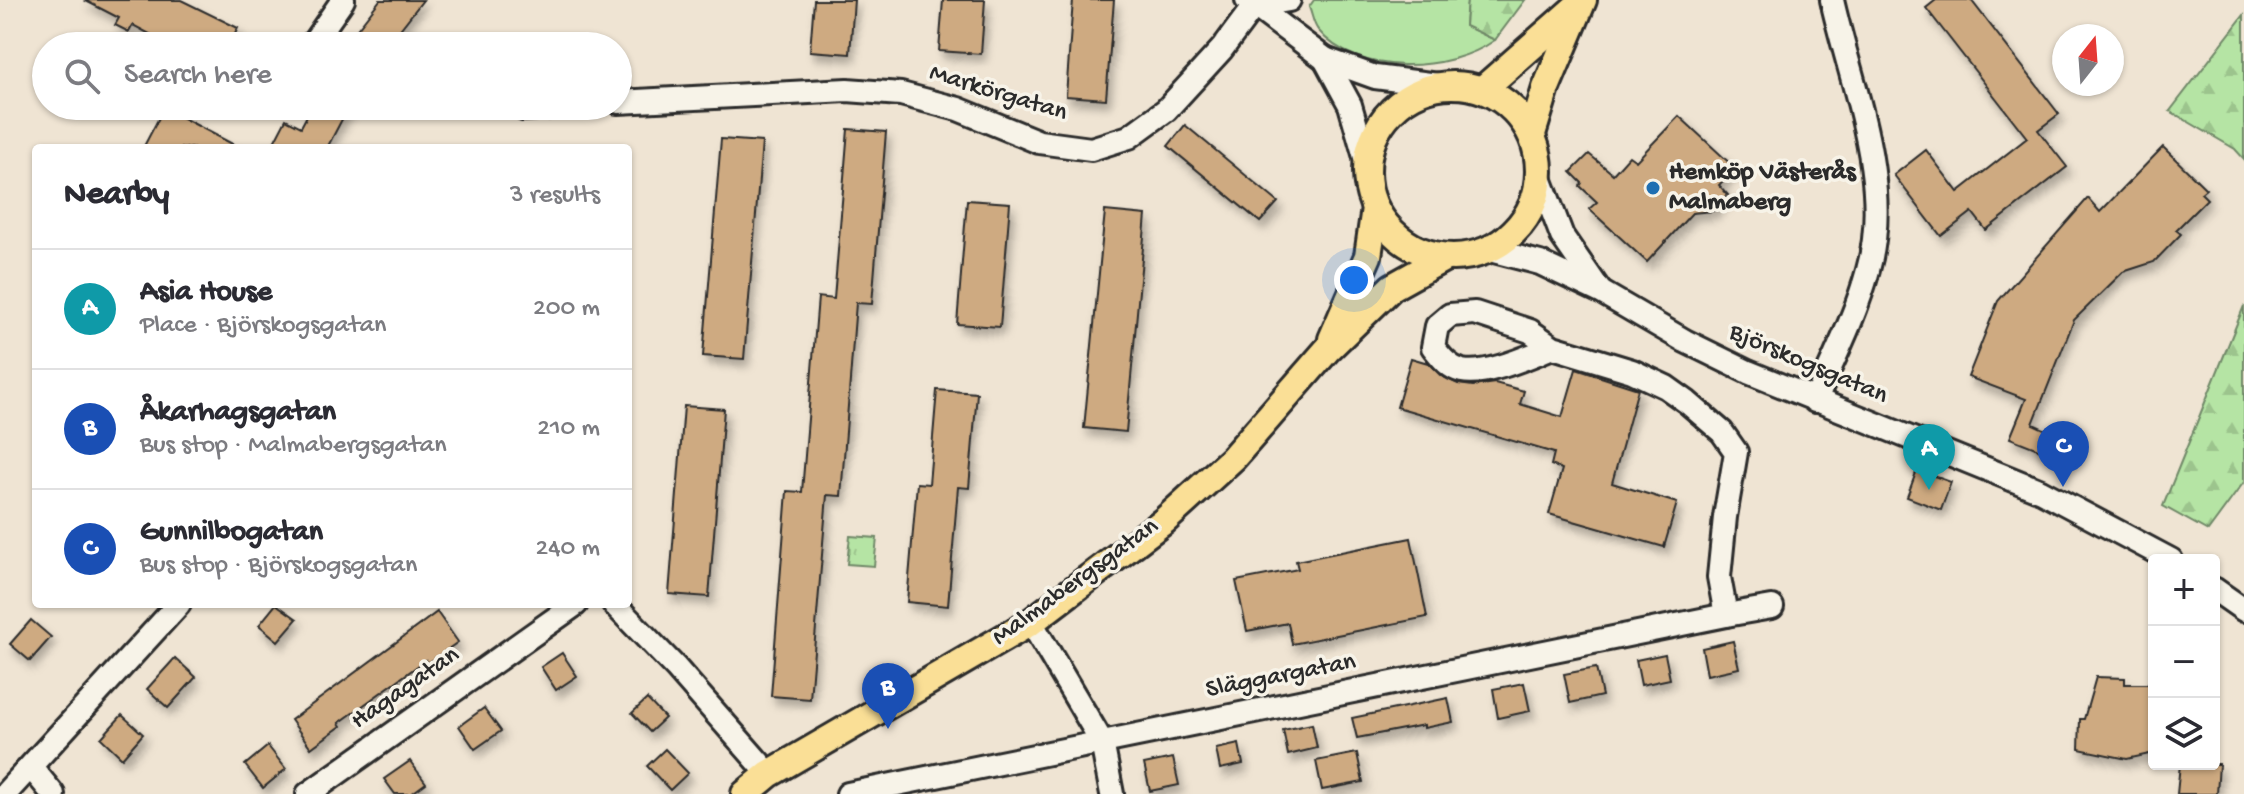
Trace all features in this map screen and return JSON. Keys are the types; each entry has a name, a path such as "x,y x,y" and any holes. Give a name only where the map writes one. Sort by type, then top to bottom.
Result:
{"main road":[{"path":"1483,89 1582,2"},
{"path":"1532,134 1546,88 1582,2"},
{"path":"1461,84 1483,89 1503,99 1532,134 1539,155 1540,178 1535,200 1525,220 1509,237 1490,250 1469,256 1446,257 1424,253 1404,242 1387,227 1375,208 1368,186 1367,164 1371,141 1382,121 1407,98 1438,85 1461,84"},
{"name":"Malmabergsgatan","path":"1327,350 1368,256 1375,208"},
{"name":"Malmabergsgatan","path":"745,794 769,774 1031,622 1164,521 1233,458 1327,350 1392,287 1446,257"}],"street":[{"path":"321,32 343,0"},
{"path":"1251,2 1289,0"},
{"path":"1815,401 1869,268 1874,229 1875,188 1866,138 1832,0"},
{"path":"1251,2 1325,59 1375,77 1438,85"},
{"name":"Markörgatan","path":"632,101 847,90 901,94 958,109 1039,142 1091,149 1129,137 1166,110 1222,49 1251,2"},
{"path":"1325,59 1350,105 1367,164"},
{"name":"Björskogsgatan","path":"1540,178 1562,236 1601,292"},
{"name":"Björskogsgatan","path":"1490,250 1540,263 1601,292 1698,347 1815,401 2041,491 2160,554"},
{"path":"1553,347 1479,371 1461,371 1444,361 1433,347 1437,326 1450,315 1475,313 1530,331 1553,347 1632,371 1666,387 1722,432 1736,452 1719,577 1726,615"},
{"path":"2220,593 2244,610"},
{"name":"Släggargatan","path":"848,794 1772,607"},
{"path":"5,794 175,608"},
{"name":"Hagagatan","path":"308,794 570,608"},
{"path":"618,608 676,668 769,774"},
{"path":"1031,622 1102,742 1112,794"},
{"path":"31,767 53,794"}],"green space":[{"path":"1314,0 1467,0 1465,26 1495,40 1476,51 1429,64 1379,63 1355,56 1335,45 1318,30 1309,7"},
{"path":"1467,0 1525,0 1495,40 1465,26"},
{"path":"2244,15 2244,159 2235,149 2170,111"},
{"path":"2244,306 2244,482 2208,531 2163,506"},
{"path":"850,536 877,538 874,566 847,564"}],"building":[{"path":"84,0 181,0 238,28 236,32 146,32 133,25 129,32 115,25 119,18"},
{"path":"380,0 423,0 398,32 355,32"},
{"path":"814,0 854,0 850,54 810,51"},
{"path":"943,0 985,0 981,54 939,51"},
{"path":"1073,0 1114,0 1106,99 1066,96"},
{"path":"1936,0 1971,0 2059,114 2038,130 2067,167 1986,230 1972,212 1941,236 1894,175 1926,150 1958,192 2027,138 1926,8"},
{"name":"Hemköp Västerås Malmaberg","path":"1679,116 1735,168 1719,185 1728,195 1713,211 1692,213 1647,262 1589,209 1597,202 1571,172 1589,154 1613,174 1629,156 1636,161"},
{"path":"158,120 187,120 232,144 145,144"},
{"path":"285,120 301,127 305,120 342,120 329,144 273,144"},
{"path":"1185,125 1278,202 1260,222 1168,146"},
{"path":"848,129 886,132 872,304 856,303 841,496 827,495 810,699 771,696 787,491 802,492 818,297 834,299"},
{"path":"721,139 762,142 744,359 703,356"},
{"path":"2163,147 2206,189 2201,193 2207,199 2176,230 2181,234 2154,262 2123,272 2074,320 2033,424 2051,432 2043,451 2010,438 2026,399 1968,377 1998,301 2088,198 2100,212"},
{"path":"967,200 1010,203 1000,327 957,324"},
{"path":"1105,211 1146,215 1126,432 1084,428"},
{"path":"1411,358 1428,363 1441,376 1458,384 1473,386 1495,383 1524,391 1520,404 1562,417 1576,369 1638,389 1612,483 1677,503 1664,547 1549,514 1562,469 1551,465 1554,453 1397,407"},
{"path":"937,390 977,393 969,488 958,487 948,606 907,602 917,483 929,484"},
{"path":"684,406 724,409 709,597 669,594"},
{"path":"1917,470 1951,482 1941,510 1907,497"},
{"path":"1411,538 1427,617 1292,644 1288,623 1247,631 1236,581 1298,569 1296,561"},
{"path":"273,608 282,608 297,619 278,641 259,625"},
{"path":"437,612 458,642 428,663 426,660 339,723 341,726 311,748 291,720"},
{"path":"31,620 51,637 30,661 10,644"},
{"path":"1733,641 1739,668 1707,675 1702,648"},
{"path":"562,653 577,676 556,690 541,667"},
{"path":"1665,654 1670,679 1641,685 1636,660"},
{"path":"175,658 196,677 168,708 147,689"},
{"path":"1596,668 1602,696 1570,703 1564,674"},
{"path":"2096,677 2125,678 2125,684 2148,684 2148,754 2127,759 2079,749 2080,719 2084,719"},
{"path":"1524,683 1530,711 1498,718 1493,689"},
{"path":"1448,698 1453,722 1357,738 1352,718"},
{"path":"647,699 665,718 650,732 632,713"},
{"path":"484,708 501,731 475,749 459,726"},
{"path":"122,715 143,734 122,758 101,738"},
{"path":"1312,724 1317,748 1288,755 1283,730"},
{"path":"1239,744 1243,764 1220,769 1216,749"},
{"path":"268,746 286,769 263,788 245,765"},
{"path":"665,749 688,773 670,790 647,766"},
{"path":"1357,753 1363,782 1322,790 1316,761"},
{"path":"1173,758 1179,785 1150,791 1144,764"},
{"path":"410,761 426,783 411,794 395,794 384,779"},
{"path":"2179,770 2219,770 2217,794 2177,794"}],"place":[{"name":"Hemköp Västerås Malmaberg","path":"1653,188"},
{"name":"Gunnilbogatan","path":"2063,487"},
{"name":"Asia House","path":"1929,490"},
{"name":"Åkarhagsgatan","path":"888,729"}]}
